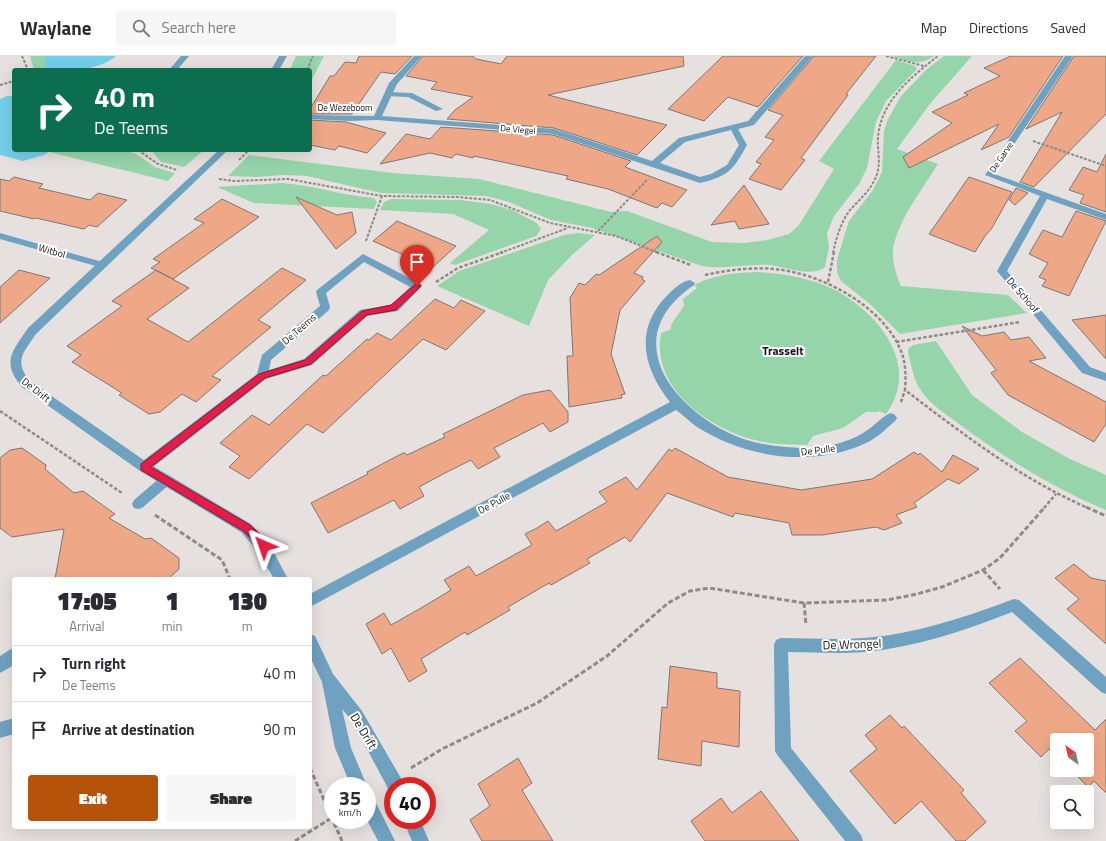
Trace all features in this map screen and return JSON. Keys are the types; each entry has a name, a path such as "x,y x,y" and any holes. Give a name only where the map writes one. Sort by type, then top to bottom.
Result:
{"street":[{"path":"173,68 185,56"},
{"path":"276,68 283,56"},
{"name":"De Wezeboom","path":"312,117 349,119 377,118 393,83 418,56"},
{"path":"657,165 682,140 751,123 810,56"},
{"name":"De Garve","path":"1069,56 989,175 1106,217"},
{"path":"388,94 409,95 439,109"},
{"name":"De Vlegel","path":"377,118 554,132 700,180 714,176 730,167 743,145 733,127"},
{"name":"De Drift","path":"222,152 32,331 14,359 16,373 26,384 144,467 246,528 258,539 268,553 280,577"},
{"name":"De Schoof","path":"1045,196 1002,271 1086,370 1106,377"},
{"name":"Witbol","path":"0,236 103,265"},
{"path":"144,467 262,376 308,362 364,313 394,308 417,286 402,276 364,258"},
{"name":"De Teems","path":"262,376 266,358 325,307 321,292 364,258"},
{"name":"De Pulle","path":"690,283 672,297 661,310 654,324 651,343 652,357 659,378 677,404 699,422 735,440 755,447 786,452 806,453 844,446 871,434 891,418"},
{"name":"De Pulle","path":"312,601 677,404"},
{"path":"138,504 166,480"},
{"name":"De Wrongel","path":"855,841 783,751 781,645 863,645 893,642 968,623 1014,605 1106,687"},
{"name":"De Drift","path":"312,645 328,679 356,716 391,777"},
{"path":"0,666 12,657"},
{"name":"De Drift","path":"328,679 343,748 355,777"},
{"path":"0,730 12,727"},
{"path":"376,820 387,841"},
{"path":"415,829 421,841"}],"path":[{"path":"22,56 27,68"},
{"path":"308,68 313,56"},
{"path":"886,56 924,66"},
{"path":"828,282 836,240 844,220 874,182 878,160 878,136 886,112 899,91 924,66 938,56"},
{"path":"0,85 12,82"},
{"path":"1016,135 1106,166"},
{"path":"141,152 158,164 198,175"},
{"path":"598,232 657,165"},
{"path":"364,258 366,242 382,196"},
{"path":"417,286 427,288 458,268 568,228"},
{"path":"896,342 1042,318"},
{"path":"0,411 222,560 229,577"},
{"path":"402,777 442,749 543,699 607,656 668,603 690,591 708,588 804,603 886,600 917,594 942,587 983,570 1000,558 1056,494"},
{"path":"312,773 324,800"},
{"path":"295,841 324,823"},
{"path":"337,829 342,841"}],"green space":[{"path":"30,56 45,56 45,67 46,68 33,68"},
{"path":"296,56 324,56 312,79 312,68 291,68"},
{"path":"892,56 934,56 923,61 913,62"},
{"path":"944,56 972,56 929,105 897,149 938,164 914,201 895,240 893,258 897,275 901,286 1008,295 1027,313 900,334 871,305 841,281 837,272 837,260 849,221 873,190 882,172 884,131 888,119 901,96 926,70"},
{"path":"896,60 915,66 917,69 886,101 876,122 867,168 859,184 834,216 827,233 829,247 825,267 813,272 799,271 770,265 719,267 702,266 592,228 551,220 509,202 486,196 381,193 307,176 228,176 249,155 393,173 479,179 611,212 627,211 712,242 744,243 767,240 789,234 799,225 834,169 819,161"},
{"path":"49,152 130,152 136,154 155,167 175,173 168,181"},
{"path":"153,152 202,152 184,167 161,162"},
{"path":"282,183 374,198 377,202 374,209 254,203 217,187"},
{"path":"391,199 460,200 491,204 512,210 537,223 541,229 536,236 455,265 450,263 489,230 453,214 380,210 384,202"},
{"path":"578,233 595,235 572,255 548,280 529,326 437,286 459,271 564,235"},
{"path":"758,272 798,277 817,282 835,290 852,300 880,327 890,343 897,360 899,378 896,396 886,414 879,411 866,412 843,428 813,436 807,445 781,444 762,442 737,434 702,416 687,403 674,388 665,372 660,353 661,333 670,330 672,323 684,306 683,299 697,288 694,285 725,275"},
{"path":"936,341 972,395 1022,432 1070,459 1106,475 1106,510 1067,492 1030,472 976,437 930,401 922,392 917,383 908,349 913,345"}],"water":[{"path":"45,56 116,56 102,64 88,68 45,67"},
{"path":"7,96 12,96 12,152 49,152 44,155 23,161 0,155 0,99"}],"building":[{"path":"359,56 412,56 395,74 381,72 352,114 312,114 312,106 330,76 334,76 345,62 356,63"},
{"path":"423,56 473,56 476,59 501,64 507,56 683,56 684,66 548,95 667,125 637,155 554,128 447,119 455,110 473,97 431,89 437,82 406,76"},
{"path":"723,56 803,56 758,107 728,97 704,121 668,109"},
{"path":"814,56 876,56 846,94 848,95 801,158 805,160 781,190 749,179 761,164 756,162 774,140 765,137 783,115 768,110"},
{"path":"1011,56 1063,56 1009,137 981,150 999,124 909,168 903,157 952,123 932,112 968,95 964,93 1000,76 984,68"},
{"path":"1074,56 1106,56 1106,114 1034,187 1020,182 1062,112 1026,129"},
{"path":"312,120 346,122 386,133 367,153 339,146 335,150 312,145"},
{"path":"441,127 553,135 631,161 625,167 687,190 672,207 662,203 657,208 608,189 566,179 568,176 474,156 473,158 456,154 452,158 430,153 380,164 406,134 430,139"},
{"path":"1106,154 1106,212 1080,203 1084,195 1069,190 1083,167 1097,172"},
{"path":"14,177 43,184 39,188 90,200 98,193 127,200 97,227 89,225 84,229 36,218 34,219 0,211 0,179 9,181"},
{"path":"969,177 1012,192 992,228 975,252 929,234"},
{"path":"744,185 769,224 739,229 735,221 711,225"},
{"path":"1016,188 1028,193 1015,205 1009,200"},
{"path":"296,197 337,215 352,212 356,233 336,249"},
{"path":"222,199 259,217 173,279 151,268 160,262 153,259 204,223 194,219"},
{"path":"1076,211 1106,221 1069,296 1042,286 1046,280 1039,277 1048,263 1029,254 1043,230 1062,237"},
{"path":"397,221 456,246 432,268 373,241"},
{"path":"657,236 662,242 634,273 643,277 642,279 645,281 620,310 611,354 625,394 621,395 622,398 569,407 567,356 573,356 570,298 579,283 585,285 596,274 599,275"},
{"path":"282,268 306,280 258,320 271,327 212,376 221,380 196,402 182,394 160,412 149,414 119,395 122,393 72,362 81,355 67,346 122,306 112,301 156,270 189,288 147,319 188,342"},
{"path":"19,270 50,278 0,323 0,287"},
{"path":"435,299 454,308 461,300 485,311 446,350 423,339 323,433 307,424 249,479 229,467 240,456 220,443 252,415 269,425 323,375 326,376 367,339 369,340 377,333 391,340"},
{"path":"1106,315 1106,359 1072,320"},
{"path":"962,326 982,336 1004,332 1011,340 1029,337 1046,358 1029,361 1106,402 1106,424 1094,442 1008,395 991,373 996,370"},
{"path":"550,390 568,412 568,422 550,432 543,423 494,448 500,457 478,469 471,460 445,473 419,487 424,496 400,509 394,500 328,533 311,503 368,474 367,472 403,453 407,455 445,437 443,434 523,395"},
{"path":"22,448 46,465 45,469 74,493 83,491 115,514 109,518 145,539 151,538 179,558 179,569 170,577 55,577 64,529 12,537 0,528 0,458 10,450"},
{"path":"675,448 728,477 801,490 872,479 914,452 918,455 920,453 942,472 953,455 979,469 959,484 948,479 914,503 917,507 896,515 902,523 884,530 876,527 822,535 792,535 789,523 735,513 733,517 667,493 630,542 625,537 587,559 590,563 551,585 549,583 508,607 510,610 467,635 465,632 421,659 427,671 409,682 391,648 382,654 366,624 384,613 391,625 451,590 444,580 469,566 476,576 532,545 525,534 548,521 556,531 607,502 599,492 626,477 637,490 669,449 672,451"},
{"path":"1074,564 1091,578 1106,581 1106,644 1067,609 1079,599 1055,578"},
{"path":"1020,658 1095,730 1106,719 1106,793 1094,781 1090,785 1086,785 1078,777 1094,777 1094,733 1050,733 1050,750 1049,749 1041,757 1015,731 1027,721 989,683"},
{"path":"670,666 717,673 717,688 740,691 739,747 702,741 701,766 658,759 662,707 667,708"},
{"path":"890,715 902,728 904,726 964,790 961,793 986,822 965,841 956,841 921,801 895,824 850,771 877,749 865,735"},
{"path":"518,758 532,783 522,790 553,841 482,841 470,820 490,806 478,784"},
{"path":"761,791 799,841 705,841 691,821 721,798 732,813"}],"district":[{"name":"Trasselt","path":"783,350"}],"route":[{"path":"264,546 246,528 144,467 262,376 308,362 364,313 394,308 417,286"}]}
